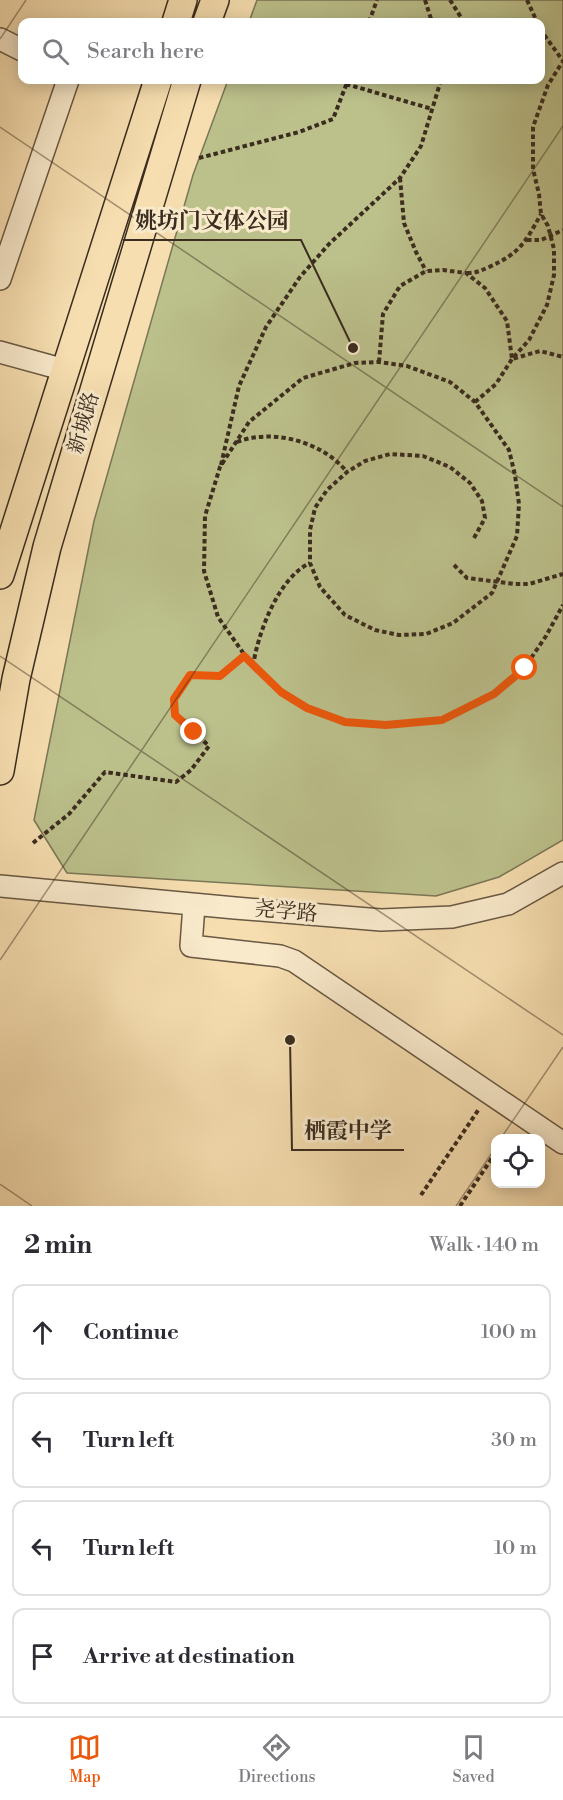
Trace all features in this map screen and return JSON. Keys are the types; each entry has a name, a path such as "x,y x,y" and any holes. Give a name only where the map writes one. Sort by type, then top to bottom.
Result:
{"main road":[{"path":"177,18 183,0"},
{"path":"208,18 215,0"},
{"name":"新城路","path":"0,575 157,84"},
{"name":"新城路","path":"0,771 16,679 47,547 186,84"}],"street":[{"path":"0,39 18,48"},
{"path":"0,279 67,84"},
{"path":"0,352 65,370"},
{"name":"尧学路","path":"0,886 381,920 452,917 508,904 563,873"},
{"path":"195,904 191,946 280,956 294,961 563,1143"}],"path":[{"path":"370,18 376,0"},
{"path":"425,0 431,18"},
{"path":"450,0 461,18"},
{"path":"527,0 535,18"},
{"path":"476,402 496,384 512,359 530,340 547,305 554,275 554,249 541,214 533,169 532,127 548,85 563,61 545,36"},
{"path":"199,158 298,132 333,119 346,84"},
{"path":"353,84 432,109"},
{"path":"440,84 421,146 400,178 329,244 300,277 266,327 239,386 220,467 205,516 204,571 218,617 253,666 289,698 307,708 345,722 386,725 442,720 494,694 525,668 563,605"},
{"path":"400,178 404,223 426,271"},
{"path":"379,362 383,314 400,285 426,271 477,273 502,262 518,250 541,214"},
{"path":"526,240 541,240 563,230"},
{"path":"466,273 485,288 507,321 512,359"},
{"path":"512,359 540,351 563,357"},
{"path":"220,467 249,422 303,378 355,363 379,362 407,366 450,382 476,402 508,450 518,495 517,536 498,582 492,593 453,623 426,634 399,635 375,630 345,615 320,587 310,563 310,530 315,508 327,490 346,472 366,461 390,454 423,456 450,467 470,483 482,501 485,518 474,538"},
{"path":"236,443 252,437 295,441 336,459 346,472"},
{"path":"253,666 255,651 267,615 291,578 301,567 310,563"},
{"path":"454,565 467,578 498,582 529,584 563,574"},
{"path":"33,843 69,814 105,772 176,782 191,770 209,746 175,715 174,699 190,675 220,676 244,656"},
{"path":"421,1195 489,1094"},
{"path":"460,1206 491,1158"}],"green space":[{"path":"257,0 563,0 563,840 499,877 436,896 67,873 34,820 94,521 193,175 227,84 545,84 545,18 250,18"}],"place":[{"name":"姚坊门文体公园","path":"353,348"},
{"name":"栖霞中学","path":"290,1040"}],"route":[{"path":"194,732 175,715 174,699 190,675 220,676 244,656 281,692 307,708 345,722 386,725 442,720 494,694 525,668"}]}
